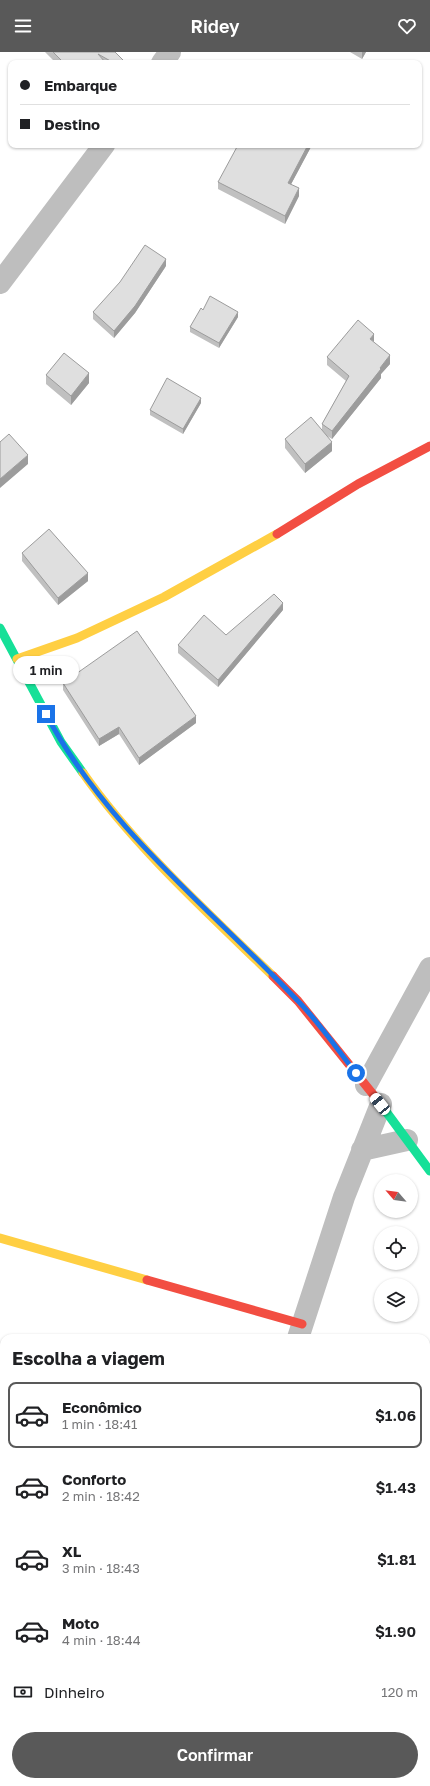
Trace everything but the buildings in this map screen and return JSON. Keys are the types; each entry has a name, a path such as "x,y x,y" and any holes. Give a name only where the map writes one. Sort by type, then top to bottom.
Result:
{"street":[{"path":"0,283 102,148"},
{"path":"17,659 77,638 164,597 274,536 358,484 430,446"},
{"path":"0,628 61,742 104,803 181,886 298,1000 366,1085 430,1171"},
{"path":"366,1085 430,968"},
{"path":"0,1238 300,1331 362,1150 380,1104"},
{"path":"362,1150 407,1140"}],"traffic: fast":[{"path":"0,628 61,742 83,773"},
{"path":"376,1098 430,1171"}],"traffic: slow":[{"path":"17,659 77,638 164,597 277,534"},
{"path":"83,773 125,827 173,879 273,976"},
{"path":"0,1238 147,1280"}],"traffic: jam":[{"path":"277,534 358,484 430,446"},
{"path":"273,976 298,1001 376,1098"},
{"path":"147,1280 302,1324"}],"route":[{"path":"46,714 61,742 104,803 181,886 298,1000 356,1073"}]}
